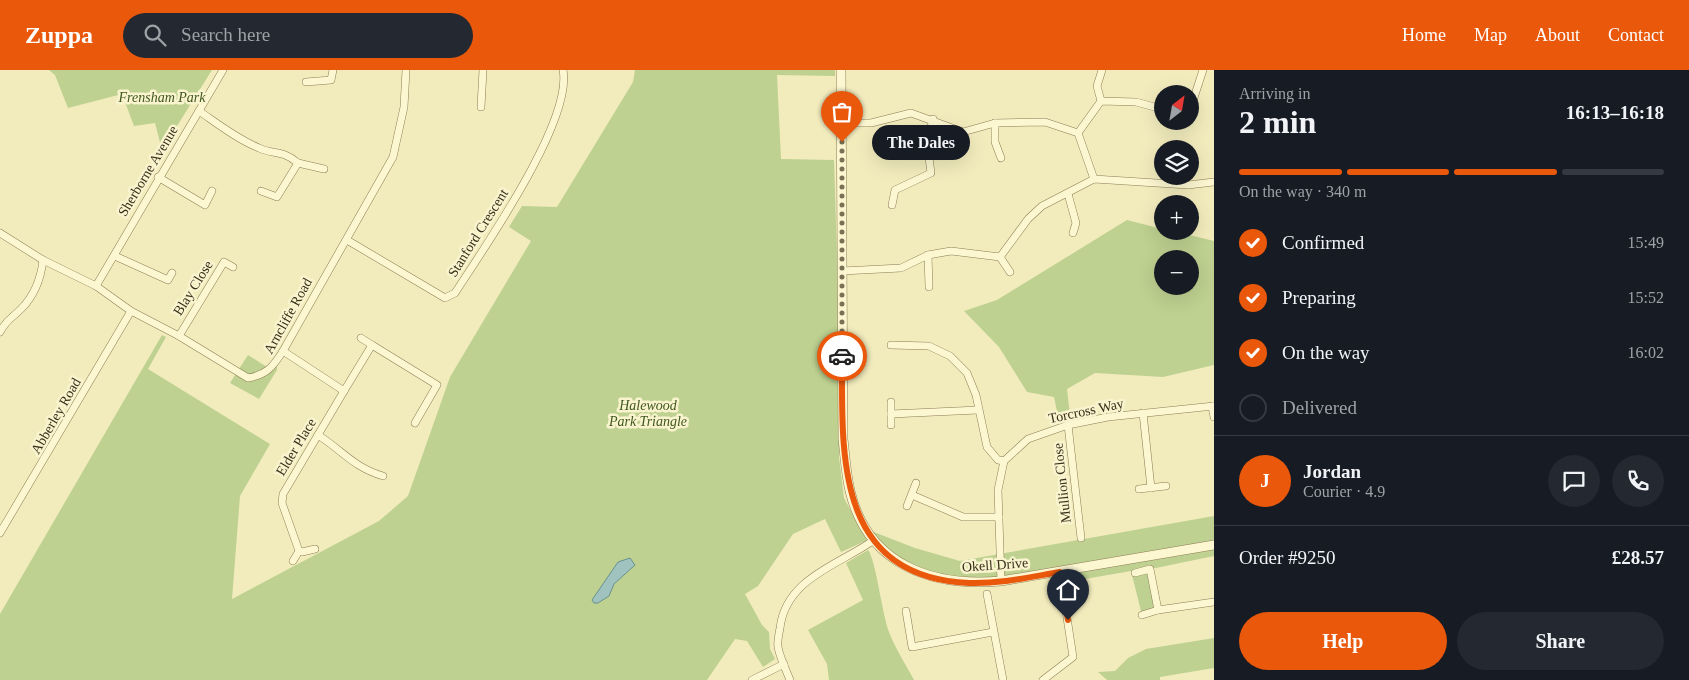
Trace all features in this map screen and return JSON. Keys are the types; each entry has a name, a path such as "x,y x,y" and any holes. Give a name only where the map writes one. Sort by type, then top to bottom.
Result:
{"street":[{"name":"Sherborne Avenue","path":"96,286 115,256 158,177 223,70"},
{"path":"306,82 332,80 333,70"},
{"name":"Arncliffe Road","path":"0,234 43,260 96,286 131,311 179,336 248,378 262,376 274,366 283,351 393,157 404,107 406,70"},
{"path":"481,108 483,70"},
{"name":"Stanford Crescent","path":"347,240 445,298 455,293 510,206 545,143 558,113 563,70"},
{"name":"Okell Drive","path":"841,70 843,438 847,478 859,517 874,540 905,566 935,578 970,583 1001,581 1214,546"},
{"path":"1101,101 1097,86 1102,70"},
{"path":"1198,85 1203,70"},
{"path":"1101,101 1136,102 1154,107"},
{"path":"1078,133 1101,101"},
{"path":"199,111 261,150 279,152 298,163 324,169"},
{"path":"842,123 871,123 911,113 932,119 963,132 995,123 1046,122 1078,133"},
{"path":"892,205 895,190 931,173 927,143 932,119"},
{"path":"995,123 995,142 1001,158"},
{"path":"1078,133 1094,179"},
{"path":"261,191 277,197 298,163"},
{"path":"158,177 205,206 212,191"},
{"path":"1000,258 1028,219 1042,206 1094,179 1188,185 1214,182"},
{"path":"1068,194 1076,223 1073,233"},
{"path":"842,271 901,268 928,255 952,251 1000,258 1010,272"},
{"path":"928,255 929,287"},
{"path":"115,256 168,280 172,273"},
{"path":"0,332 3,318 20,310 29,300 41,277 43,260"},
{"name":"Blay Close","path":"179,336 224,262 233,268"},
{"name":"Abberley Road","path":"1,528 131,311"},
{"path":"360,338 437,385 416,423"},
{"name":"Elder Place","path":"298,548 282,503 283,494 372,345"},
{"path":"891,345 929,346 950,356 967,374 976,395 987,447 998,460 1004,461 998,490 1001,581"},
{"path":"283,351 344,391"},
{"path":"891,402 891,426"},
{"path":"1213,406 1214,417"},
{"name":"Torcross Way","path":"1004,461 1028,439 1068,425 1143,413 1213,406"},
{"path":"891,414 978,410"},
{"path":"1143,413 1151,488"},
{"name":"Mullion Close","path":"1068,425 1081,538"},
{"path":"318,435 338,448 359,468 383,476"},
{"path":"907,506 916,483"},
{"path":"1138,489 1166,486"},
{"path":"912,495 963,517 999,517"},
{"path":"790,680 778,647 781,615 797,590 811,576 861,550 874,540"},
{"path":"293,561 298,548 302,552 315,549"},
{"path":"1135,573 1150,569 1158,610"},
{"path":"1047,679 1073,657 1060,572"},
{"path":"987,594 1003,680"},
{"path":"1142,615 1158,610 1214,602"},
{"path":"906,611 912,647 993,632"},
{"path":"752,680 784,664"}],"green space":[{"name":"Frensham Park","path":"49,70 212,70 162,150 155,123 134,126 122,94 68,108 55,75"},
{"name":"Halewood Park Triangle","path":"635,70 835,70 835,76 777,75 781,159 834,160 840,349 839,457 844,498 863,533 870,539 841,552 825,519 793,534 758,586 745,594 762,625 769,632 770,649 775,659 763,667 747,641 735,639 707,680 0,680 0,614 162,335 166,337 148,369 270,444 240,496 232,599 379,521 408,496 450,377 531,241 509,227 522,206 557,207 633,82"},
{"path":"1127,220 1154,227 1154,240 1199,240 1199,237 1214,241 1214,365 1163,377 1095,373 1067,389 1071,424 1060,426 1054,397 1027,392 999,347 964,311 997,300"},
{"path":"248,355 270,369 277,361 277,370 259,399 230,383"},
{"path":"1214,516 1214,556 1151,569 1158,610 1142,615 1131,571 1062,583 1060,572 951,581 905,566 866,529 915,548 960,561"},
{"path":"868,550 874,564 889,632 914,680 829,680 827,664 808,630 863,600 846,563"},
{"path":"1214,638 1214,668 1160,677 1160,680 1107,680 1098,672 1115,671 1128,658 1146,649"}],"water":[{"path":"630,558 635,565 614,584 609,596 598,603 594,603 592,600 618,562"}],"way so far":[{"path":"842,142 842,356"}],"place":[{"name":"The Dales","path":"842,142"}],"route":[{"path":"842,356 843,438 847,478 859,517 874,540 882,549 905,566 935,578 952,581 982,583 1060,572 1068,620"}]}
